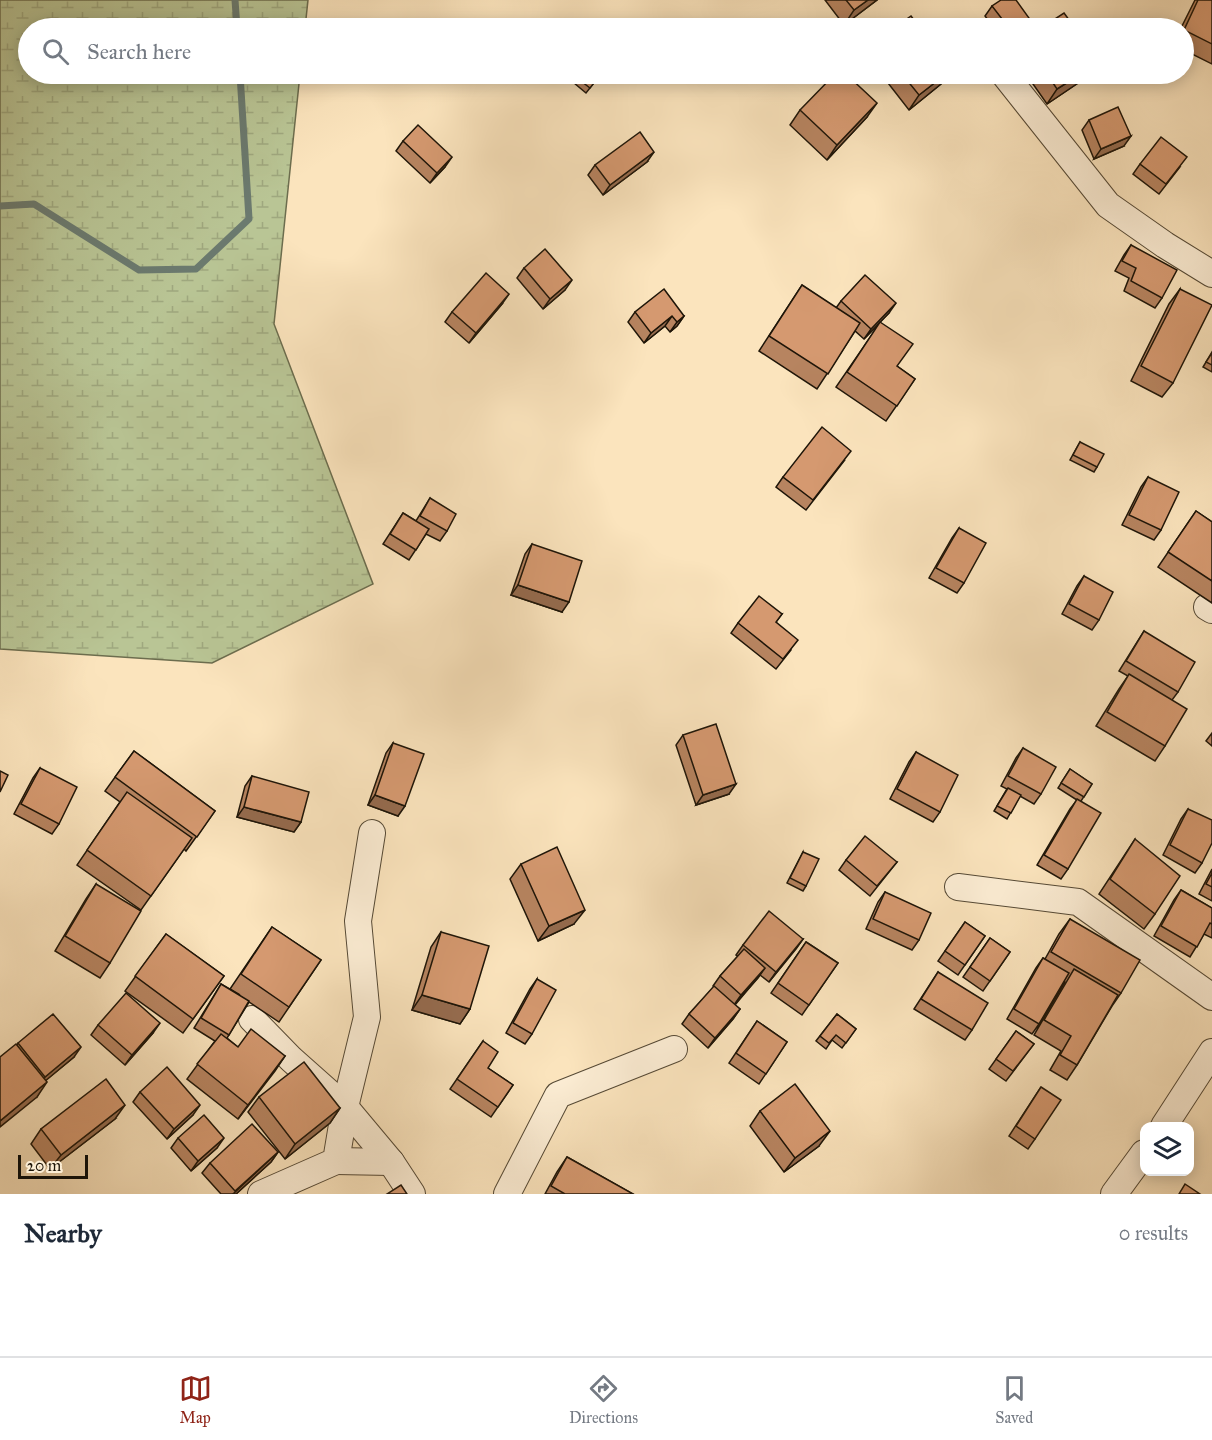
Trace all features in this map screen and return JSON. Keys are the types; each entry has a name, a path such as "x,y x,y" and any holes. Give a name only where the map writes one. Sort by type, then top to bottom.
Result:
{"street":[{"path":"1012,84 1108,205 1165,245 1212,274"},
{"path":"336,1161 345,1107 367,1017 358,921 372,833"},
{"path":"958,887 1078,902 1212,997"},
{"path":"252,1019 291,1059 345,1107 391,1162 412,1194"},
{"path":"507,1194 558,1095 674,1049"},
{"path":"1167,1122 1212,1052"},
{"path":"1114,1194 1140,1158"},
{"path":"261,1194 336,1161 391,1162"}],"green space":[{"path":"0,0 308,0 306,18 18,18 18,84 299,84 274,324 373,584 212,663 0,649"}],"building":[{"path":"846,0 868,0 854,10"},
{"path":"1001,0 1016,0 1029,18 1001,18 992,6"},
{"path":"1198,0 1212,0 1212,44 1194,35 1194,18 1190,18"},
{"path":"1064,13 1068,18 1056,18"},
{"path":"825,84 857,84 877,103 837,145 800,110"},
{"path":"910,84 933,84 919,95"},
{"path":"1054,84 1065,84 1057,89"},
{"path":"1118,107 1131,136 1101,149 1089,120"},
{"path":"418,125 452,157 437,173 403,141"},
{"path":"640,132 654,152 610,185 595,165"},
{"path":"1161,137 1187,157 1166,184 1140,164"},
{"path":"1131,245 1177,270 1162,298 1131,281 1136,268 1122,261"},
{"path":"545,249 572,280 550,299 524,268"},
{"path":"486,273 509,294 476,333 452,312"},
{"path":"865,275 896,303 871,329 841,301"},
{"path":"802,285 860,323 828,374 769,336"},
{"path":"664,289 684,316 677,322 672,316 651,333 635,312"},
{"path":"1180,289 1212,305 1173,383 1141,366"},
{"path":"880,322 913,344 897,366 915,379 897,406 847,372"},
{"path":"1212,353 1212,365 1206,362"},
{"path":"822,427 851,451 813,500 783,477"},
{"path":"1080,442 1104,454 1097,467 1073,455"},
{"path":"1148,477 1179,492 1161,530 1129,515"},
{"path":"430,498 456,514 447,531 420,516"},
{"path":"1196,511 1212,522 1212,581 1168,552"},
{"path":"403,513 429,529 416,550 390,534"},
{"path":"959,528 986,543 964,583 936,568"},
{"path":"532,544 582,561 569,602 518,585"},
{"path":"1084,576 1113,592 1099,620 1069,604"},
{"path":"759,596 782,614 776,622 798,640 783,659 738,623"},
{"path":"1144,631 1195,662 1178,692 1126,661"},
{"path":"1129,674 1187,709 1165,746 1107,712"},
{"path":"716,724 736,784 703,795 683,735"},
{"path":"393,743 424,754 405,806 375,795"},
{"path":"1023,748 1056,767 1041,794 1008,776"},
{"path":"134,751 215,811 197,837 115,777"},
{"path":"916,752 958,775 940,812 897,789"},
{"path":"40,768 77,787 59,824 21,804"},
{"path":"1070,769 1092,784 1084,797 1061,783"},
{"path":"0,771 8,775 0,792"},
{"path":"252,776 309,792 301,822 244,807"},
{"path":"1008,788 1021,795 1011,813 997,806"},
{"path":"127,792 192,838 151,896 87,850"},
{"path":"1077,799 1101,813 1068,869 1044,855"},
{"path":"1188,809 1212,820 1212,843 1202,863 1170,845"},
{"path":"865,836 897,862 877,886 846,860"},
{"path":"1135,839 1180,876 1155,914 1110,879"},
{"path":"557,847 585,910 549,926 521,864"},
{"path":"803,852 819,859 806,886 790,878"},
{"path":"1212,873 1212,887 1206,884"},
{"path":"96,884 141,911 110,963 65,936"},
{"path":"1181,890 1212,908 1212,924 1210,923 1197,947 1161,926"},
{"path":"885,892 931,913 919,940 873,919"},
{"path":"769,911 803,939 776,972 743,945"},
{"path":"1070,919 1140,960 1121,993 1051,952"},
{"path":"965,922 985,936 965,965 945,951"},
{"path":"272,927 321,960 289,1007 241,974"},
{"path":"441,932 489,946 470,1009 422,995"},
{"path":"166,934 224,976 193,1019 135,976"},
{"path":"990,938 1010,952 990,981 970,967"},
{"path":"806,942 838,963 809,1005 778,983"},
{"path":"744,949 765,968 741,995 720,976"},
{"path":"1043,958 1069,973 1039,1024 1014,1009"},
{"path":"1074,969 1118,995 1077,1065 1060,1055 1071,1036 1044,1020"},
{"path":"938,972 988,1003 972,1030 921,999"},
{"path":"537,979 556,990 532,1034 513,1023"},
{"path":"221,984 249,1001 229,1035 201,1018"},
{"path":"714,986 740,1009 715,1038 689,1014"},
{"path":"126,993 160,1023 132,1055 98,1025"},
{"path":"53,1014 81,1047 45,1077 18,1043"},
{"path":"837,1014 856,1029 846,1043 836,1035 829,1043 820,1036"},
{"path":"757,1021 787,1042 766,1074 736,1053"},
{"path":"251,1029 285,1056 248,1105 197,1064 221,1034 238,1047"},
{"path":"1016,1031 1034,1044 1013,1071 996,1059"},
{"path":"483,1041 498,1052 488,1068 513,1085 498,1107 457,1079"},
{"path":"16,1044 47,1082 0,1121 0,1057"},
{"path":"304,1062 340,1108 295,1144 259,1097"},
{"path":"167,1067 200,1105 174,1129 140,1092"},
{"path":"106,1079 125,1105 61,1155 41,1129"},
{"path":"795,1084 830,1131 795,1158 760,1111"},
{"path":"1041,1087 1061,1100 1035,1139 1016,1126"},
{"path":"204,1115 224,1138 198,1161 178,1138"},
{"path":"252,1124 278,1152 235,1191 210,1163"},
{"path":"567,1157 633,1194 565,1194 551,1186"},
{"path":"1185,1184 1200,1194 1179,1194"},
{"path":"401,1185 407,1194 387,1194"}],"waterway":[{"path":"235,0 236,18"},
{"path":"0,206 34,204 139,270 196,269 249,219 241,84"}]}
